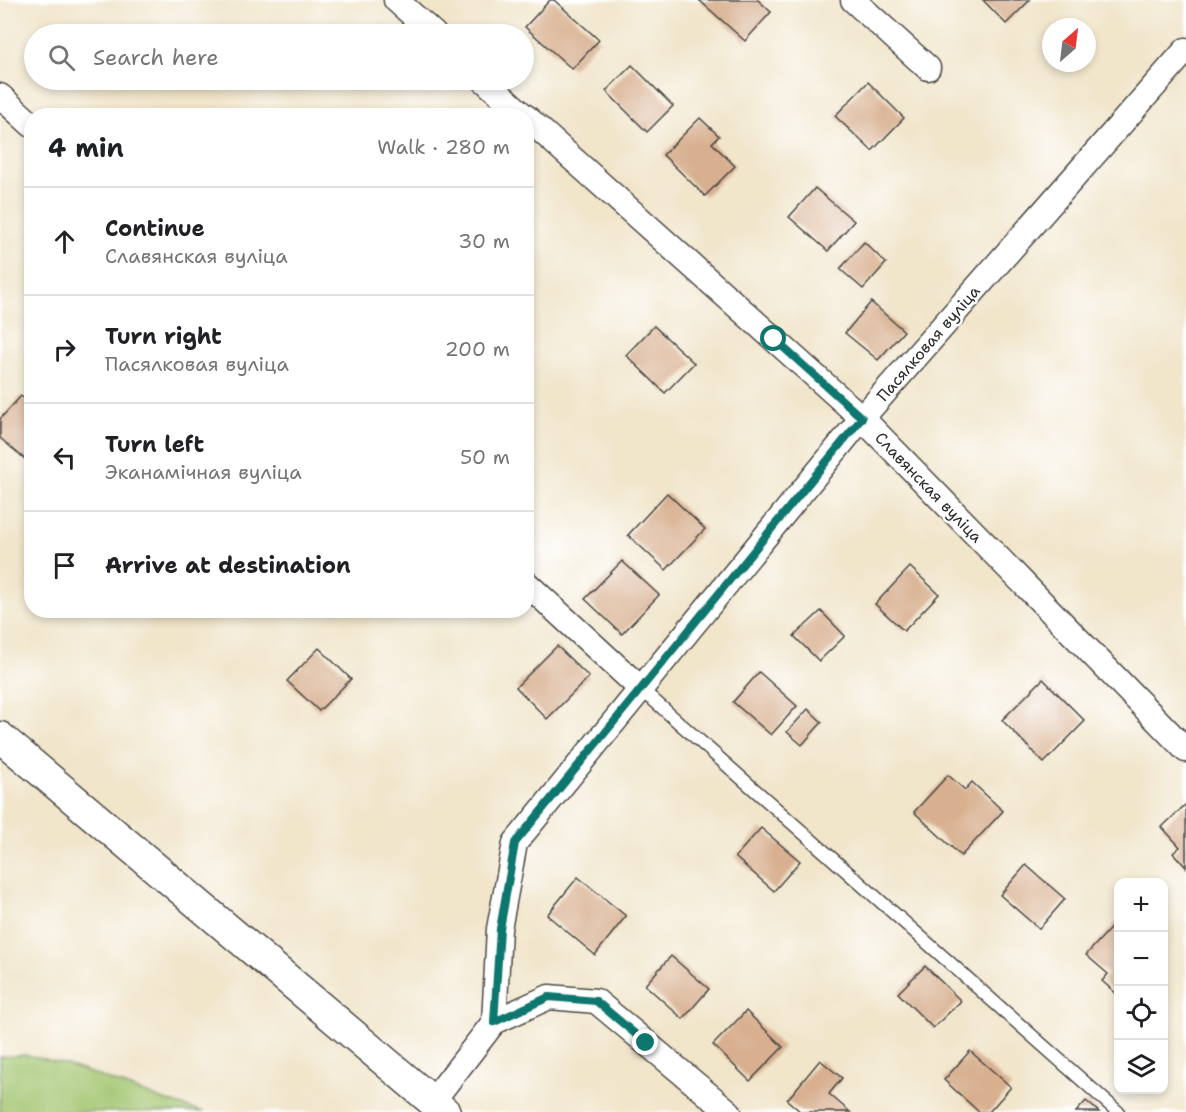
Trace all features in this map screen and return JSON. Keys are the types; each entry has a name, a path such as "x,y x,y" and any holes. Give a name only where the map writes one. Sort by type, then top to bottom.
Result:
{"street":[{"path":"396,0 423,24"},
{"path":"853,0 928,68"},
{"name":"Пасялковая вуліца","path":"494,1022 500,929 515,843 862,418 1186,50"},
{"name":"Славянская вуліца","path":"495,90 516,108"},
{"path":"0,96 24,118"},
{"name":"Славянская вуліца","path":"534,124 862,418 1186,750"},
{"path":"534,590 641,689"},
{"path":"0,737 439,1107 494,1022 549,997 596,1001 729,1112"}],"lane":[{"path":"641,689 1118,1112"}],"green space":[{"path":"26,1055 94,1074 160,1099 205,1112 0,1112 0,1057"}],"building":[{"path":"550,0 554,0 599,40 572,69 534,35 534,24 528,24"},
{"path":"699,0 758,0 771,12 745,41"},
{"path":"983,0 1030,0 1006,24"},
{"path":"632,65 673,106 647,132 606,91"},
{"path":"868,82 904,118 872,151 835,116"},
{"path":"700,118 719,136 712,143 735,166 705,196 663,155"},
{"path":"815,188 854,221 828,251 789,217"},
{"path":"864,242 886,263 863,289 840,269"},
{"path":"871,302 904,331 878,360 845,333"},
{"path":"654,326 694,363 665,393 626,355"},
{"path":"21,396 24,398 24,458 0,438 0,419"},
{"path":"667,493 705,529 666,570 628,535"},
{"path":"622,561 659,595 622,634 585,599"},
{"path":"910,567 939,594 904,631 875,604"},
{"path":"821,611 845,636 819,661 794,636"},
{"path":"557,646 589,677 547,719 516,687"},
{"path":"319,648 351,679 319,711 287,681"},
{"path":"759,672 797,706 771,735 733,702"},
{"path":"1043,679 1085,721 1044,763 1002,720"},
{"path":"808,709 822,722 802,745 787,732"},
{"path":"948,775 965,790 972,782 1003,811 961,856 914,812"},
{"path":"1186,804 1186,867 1173,853 1180,847 1162,827"},
{"path":"761,828 800,861 774,891 735,857"},
{"path":"1026,865 1065,899 1039,929 1000,895"},
{"path":"578,877 626,916 595,955 547,915"},
{"path":"1114,924 1114,992 1102,981 1108,974 1086,955"},
{"path":"671,956 709,989 683,1019 645,985"},
{"path":"925,966 961,1001 933,1028 898,993"},
{"path":"746,1011 783,1047 750,1081 713,1045"},
{"path":"970,1051 1011,1087 989,1112 979,1112 944,1080"},
{"path":"820,1060 842,1078 829,1094 850,1112 801,1112 787,1100"},
{"path":"1086,1101 1099,1112 1076,1112"}],"route":[{"path":"646,1043 596,1001 549,997 494,1022 500,929 515,843 862,418 774,339"}]}
